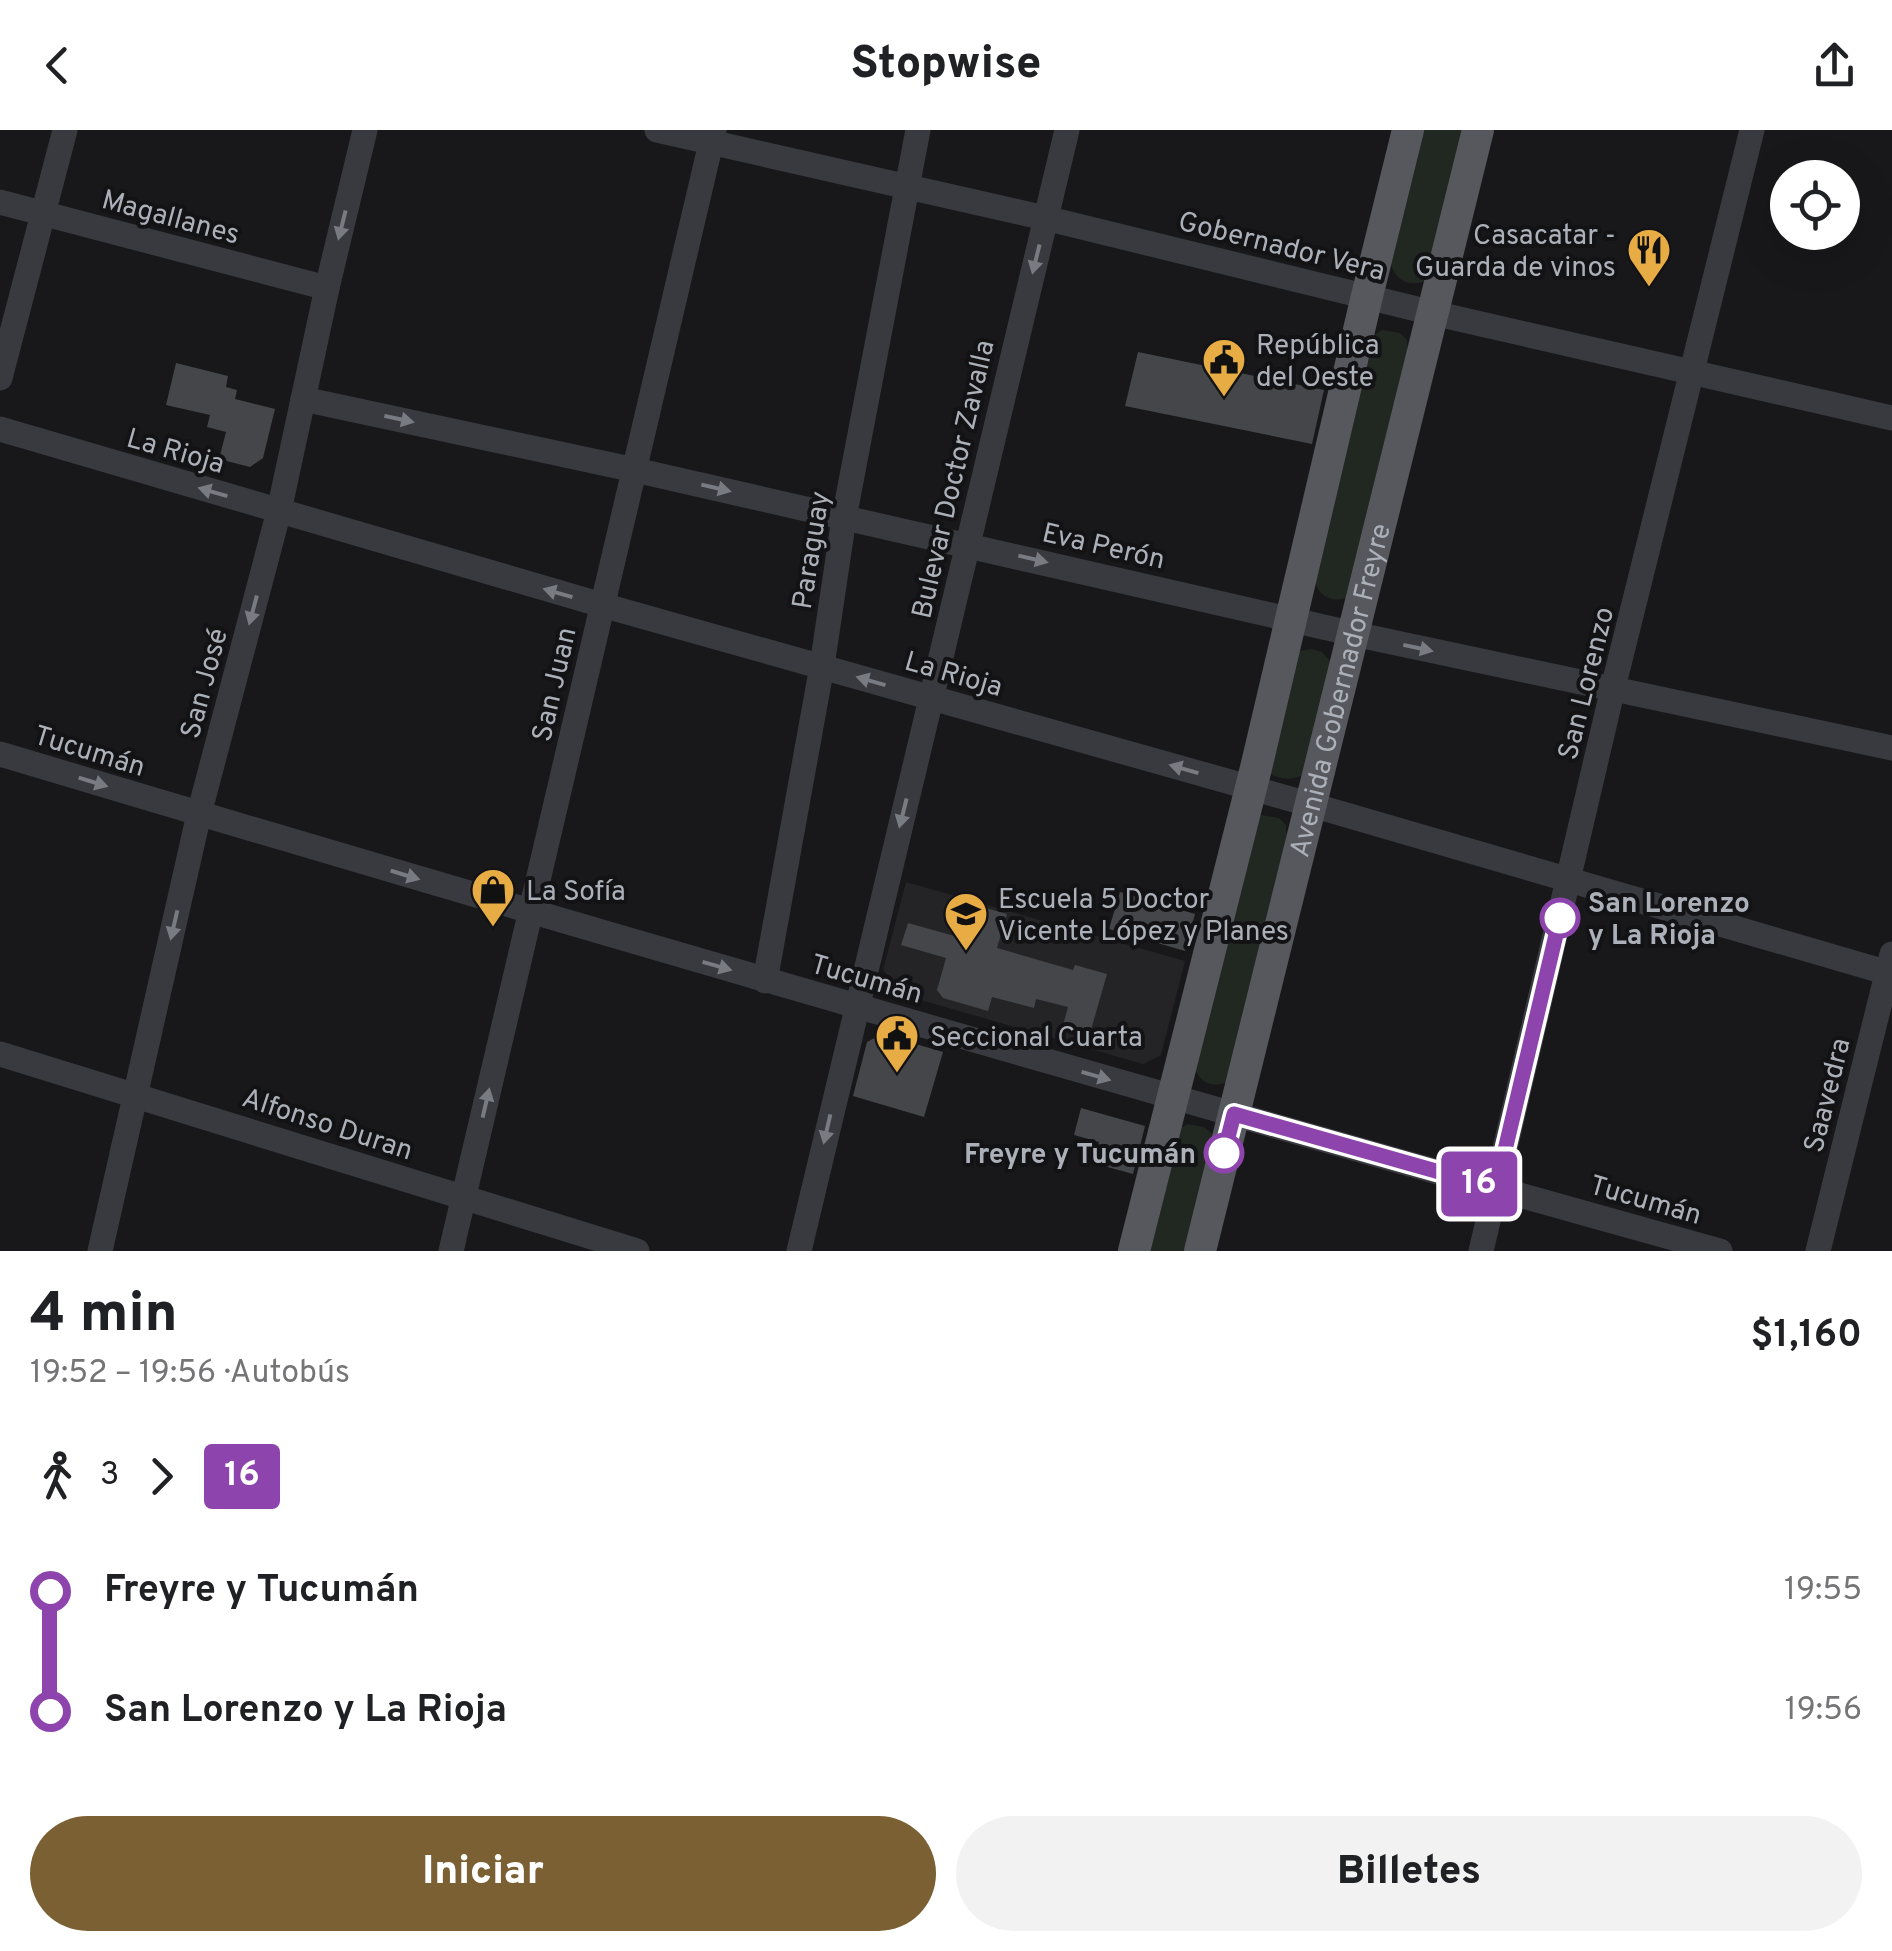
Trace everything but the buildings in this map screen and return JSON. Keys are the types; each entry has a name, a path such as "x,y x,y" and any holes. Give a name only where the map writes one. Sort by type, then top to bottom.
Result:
{"main road":[{"path":"1134,1251 1408,130"},
{"name":"Avenida Gobernador Freyre","path":"1200,1251 1478,130"}],"street":[{"path":"0,378 66,130"},
{"name":"San José","path":"100,1251 200,814 278,511 364,130"},
{"name":"Gobernador Vera","path":"657,130 713,136 1433,313 1892,418"},
{"name":"Paraguay","path":"765,980 822,666 844,518 918,130"},
{"name":"Bulevar Doctor Zavalla","path":"799,1251 1066,130"},
{"name":"San Lorenzo","path":"1481,1251 1613,688 1752,130"},
{"name":"San Juan","path":"451,1251 713,136"},
{"name":"Magallanes","path":"0,202 326,288"},
{"name":"Eva Perón","path":"303,399 636,470 1354,634 1892,748"},
{"name":"La Rioja","path":"0,429 1569,880 1890,966"},
{"name":"Tucumán","path":"0,754 1171,1098 1720,1251"},
{"name":"Saavedra","path":"1818,1251 1890,966"},
{"name":"Alfonso Duran","path":"0,1054 637,1251"}],"shaded area":[{"path":"1421,130 1463,130 1427,280 1415,283 1399,278 1391,263"},
{"path":"1382,330 1400,333 1407,340 1408,357 1351,596 1333,599 1323,595 1315,580 1373,336"},
{"path":"1298,651 1322,652 1330,661 1330,674 1306,767 1301,776 1281,778 1269,773"},
{"path":"1261,815 1279,818 1286,825 1287,842 1230,1081 1212,1084 1202,1080 1194,1065 1252,821"},
{"path":"906,882 1185,961 1161,1055 1143,1064 907,996 883,970"},
{"path":"1187,1124 1204,1127 1212,1134 1213,1150 1189,1251 1147,1251 1178,1130"}],"bus line":[{"name":"16","path":"1224,1153 1234,1114 1496,1188 1560,918"}],"place":[{"name":"Casacatar - Guarda de vinos","path":"1649,288"},
{"name":"República del Oeste","path":"1224,398"},
{"name":"San Lorenzo y La Rioja","path":"1560,918"},
{"name":"La Sofía","path":"493,928"},
{"name":"Escuela 5 Doctor Vicente López y Planes","path":"966,952"},
{"name":"Seccional Cuarta","path":"897,1074"},
{"name":"Freyre y Tucumán","path":"1224,1153"}]}
